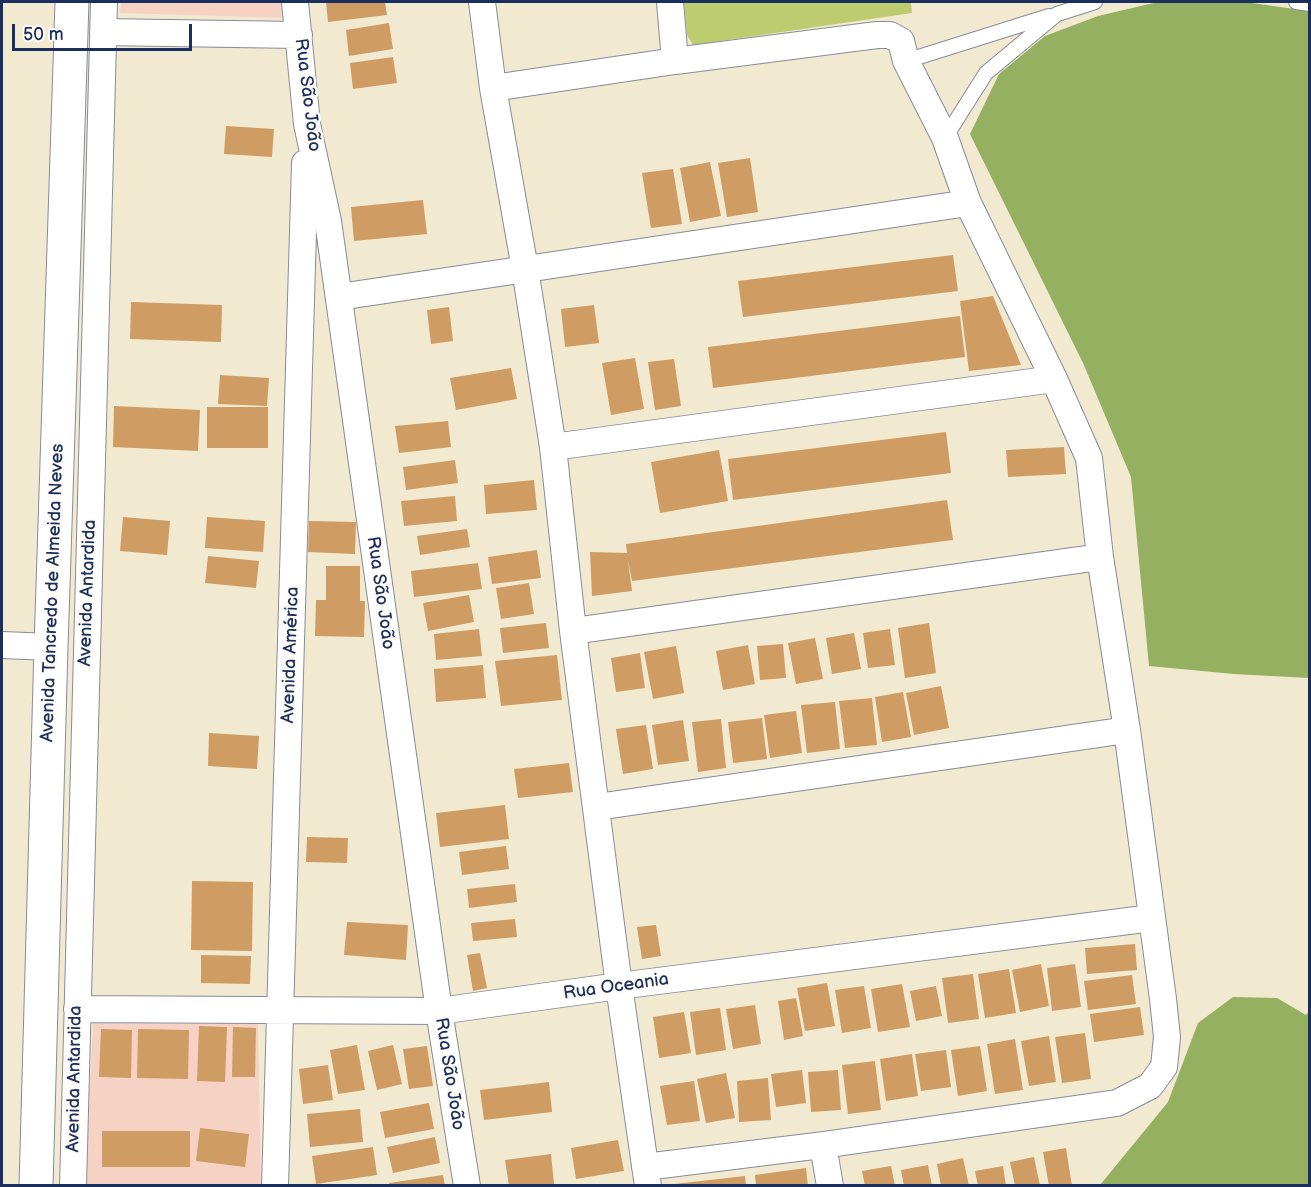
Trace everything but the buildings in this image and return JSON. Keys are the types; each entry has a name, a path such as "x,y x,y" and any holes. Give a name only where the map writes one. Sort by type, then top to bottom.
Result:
{"main road":[{"name":"Avenida Tancredo de Almeida Neves","path":"36,1185 72,2"}],"street":[{"name":"Avenida Antardida","path":"73,1185 105,2"},
{"name":"Rua São João","path":"295,2 307,124 328,221 439,1011 467,1185"},
{"path":"482,2 494,88 553,447 573,631 619,986 647,1176 824,1145 1117,1103 1150,1086 1164,1067 1167,1037 1127,730 1100,557 1089,458 1054,379 968,203 945,138 906,61 901,41 890,35 877,35 494,88"},
{"path":"670,2 675,62"},
{"path":"103,32 299,35"},
{"name":"Avenida América","path":"275,1185 307,124"},
{"path":"339,297 968,203"},
{"path":"553,447 1054,379"},
{"path":"573,631 1100,557"},
{"path":"2,645 51,646"},
{"path":"597,807 1127,730"},
{"name":"Rua Oceania","path":"77,1009 439,1011 1152,918"},
{"path":"824,1145 830,1185"}],"lane":[{"path":"906,61 1095,2"},
{"path":"1296,2 1310,4"},
{"path":"945,138 986,73 1057,14"}],"shaded area":[{"path":"121,2 284,2 286,18 120,13"},
{"path":"93,1023 258,1024 261,1185 85,1186"}],"green space":[{"path":"684,2 911,2 912,13 693,45 687,35"},
{"path":"1158,2 1245,2 1309,11 1309,678 1149,666 1131,477 1083,363 970,134 999,74 1045,36 1098,16"},
{"path":"1233,997 1277,998 1306,1015 1309,1011 1309,1185 1100,1185 1168,1102 1198,1023"}]}
